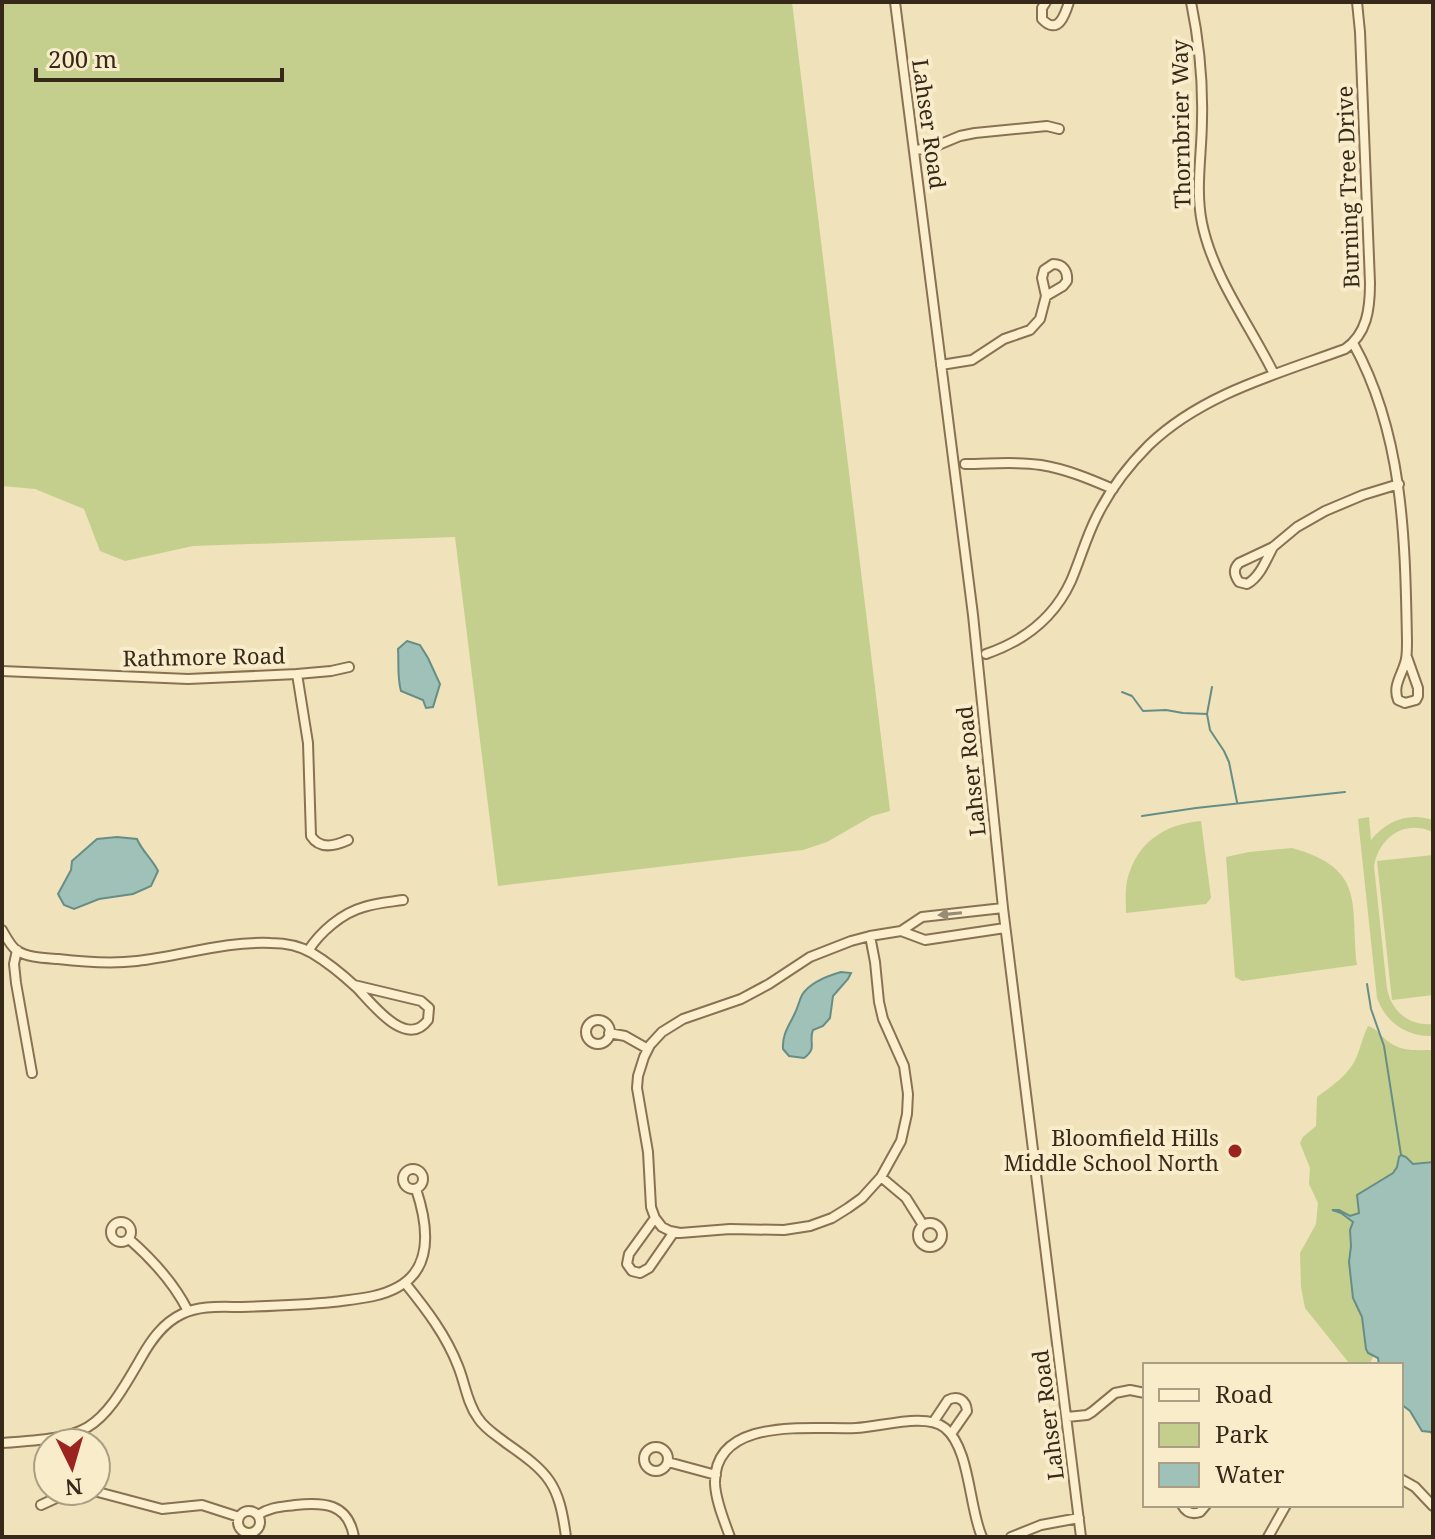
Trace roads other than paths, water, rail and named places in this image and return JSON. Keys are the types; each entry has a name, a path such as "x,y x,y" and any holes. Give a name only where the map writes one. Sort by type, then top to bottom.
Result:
{"street":[{"name":"Lahser Road","path":"895,2 979,669 1005,928 1081,1537"},
{"path":"1046,2 1042,8 1042,19 1046,24 1054,25 1063,18 1069,2"},
{"name":"Thornbrier Way","path":"1191,2 1202,78 1199,189 1202,225 1217,267 1274,374"},
{"name":"Burning Tree Drive","path":"1353,343 1361,334 1366,320 1370,283 1357,2"},
{"path":"915,150 931,148 975,133 1047,126 1059,129"},
{"path":"941,365 972,360 1004,339 1030,330 1040,319 1046,296"},
{"path":"986,654 1030,632 1055,609 1095,520 1113,489 1141,454 1165,431 1216,400 1274,374 1345,349 1353,343 1379,407 1399,484 1406,559 1407,657 1419,693 1416,700 1405,703 1398,700 1396,689 1407,657"},
{"path":"965,464 1039,465 1113,489"},
{"path":"1273,547 1254,580 1247,584 1239,582 1235,567 1239,563 1273,547 1310,518 1363,495 1399,484"},
{"path":"297,674 349,667"},
{"name":"Rathmore Road","path":"2,671 188,679 297,674 308,743 311,836 315,842 325,846 335,846 348,840"},
{"path":"308,951 313,942 348,913 368,905 403,900"},
{"path":"870,936 881,1011 904,1066 908,1094 901,1141 881,1177 848,1208 810,1226 784,1230 674,1232 662,1227 651,1207 648,1152 637,1088 640,1068 657,1037 676,1022 755,992 828,949 870,936 901,931 922,917 1003,908"},
{"path":"901,931 925,940 1005,928"},
{"path":"2,930 17,950 34,956 96,962 135,961 241,944 297,946 354,985 396,1025 416,1028 425,1025 428,1020 429,1008 421,1001 354,985"},
{"path":"17,950 14,964 16,983 32,1073"},
{"path":"609,1033 625,1036 648,1049"},
{"path":"881,1177 906,1198 923,1225"},
{"path":"2,1443 64,1437 91,1426 112,1406 160,1330 188,1311 343,1300 381,1294 405,1283 420,1262 426,1240 424,1211 416,1189"},
{"path":"655,1218 629,1254 627,1264 632,1271 640,1273 649,1268 674,1232"},
{"path":"129,1239 165,1275 188,1311"},
{"path":"405,1283 445,1339 479,1421 535,1463 552,1484 561,1503 566,1537"},
{"path":"1067,1417 1087,1415 1123,1390 1143,1393"},
{"path":"934,1421 948,1400 961,1399 967,1411 951,1434"},
{"path":"730,1537 716,1493 716,1475 722,1458 739,1439 791,1428 860,1428 921,1420 934,1421 951,1434 965,1468 982,1537"},
{"path":"668,1462 716,1475"},
{"path":"1403,1480 1415,1487 1433,1506"},
{"path":"112,1496 162,1509 202,1505 239,1517"},
{"path":"258,1515 268,1508 326,1504 346,1516 354,1537"},
{"path":"1183,1507 1192,1514 1205,1507"},
{"path":"1268,1537 1285,1507"},
{"path":"246,1511 252,1511 258,1515 260,1524 250,1533 244,1531 239,1527 239,1517 246,1511"},
{"path":"1011,1537 1041,1525 1079,1518"}],"water":[{"path":"407,641 420,645 440,684 433,707 426,708 423,700 401,691 398,649"},
{"path":"97,839 137,839 158,871 151,886 133,894 99,899 74,909 64,905 58,894 71,870 72,861"},
{"path":"841,972 851,973 833,996 830,1018 823,1026 813,1030 811,1051 804,1058 789,1056 783,1049 786,1030 805,990"},
{"path":"1399,1157 1406,1157 1413,1164 1433,1162 1433,1436 1431,1432 1422,1431 1403,1406 1403,1363 1379,1363 1378,1358 1366,1349 1362,1317 1353,1298 1349,1262 1353,1222 1332,1210 1339,1210 1350,1216 1359,1213 1357,1195 1393,1173"}],"waterway":[{"path":"1212,687 1207,714 1210,730 1229,762 1237,802"},
{"path":"1122,692 1132,696 1143,711 1207,714"},
{"path":"1142,816 1345,792"},
{"path":"1367,984 1371,1009 1384,1046 1401,1155"}],"place":[{"name":"Bloomfield Hills Middle School North","path":"1235,1151"}]}
